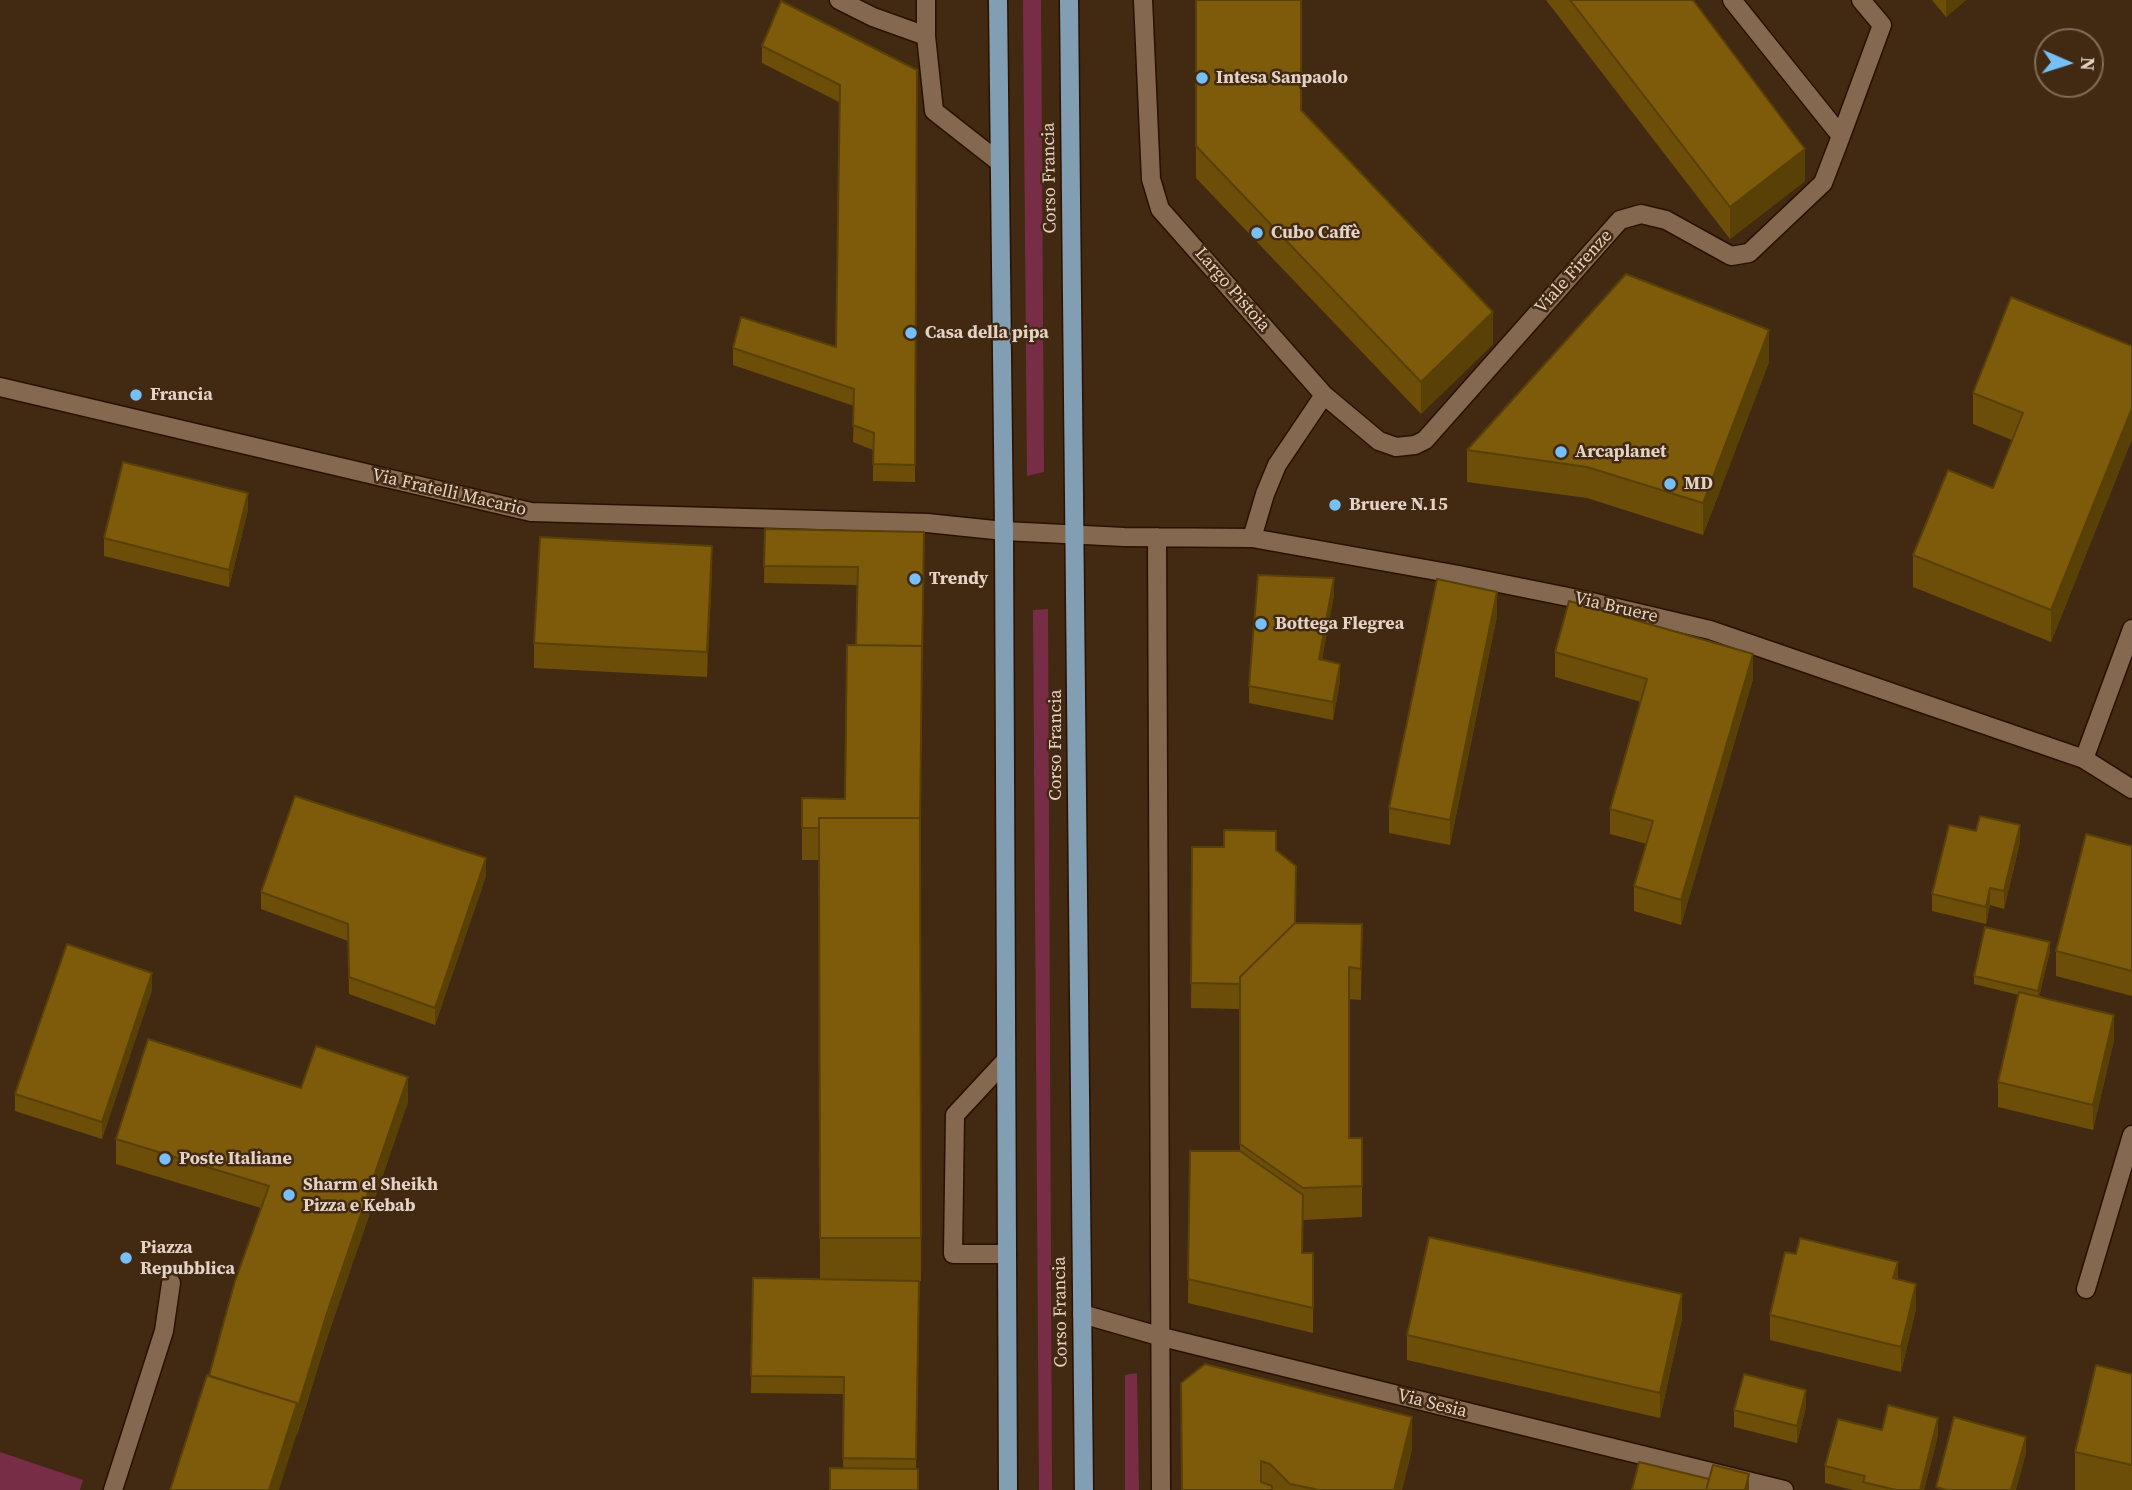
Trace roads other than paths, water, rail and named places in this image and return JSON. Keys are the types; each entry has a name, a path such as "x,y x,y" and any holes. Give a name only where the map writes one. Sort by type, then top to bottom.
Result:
{"main road":[{"path":"998,0 1004,531 1008,1490"},
{"name":"Corso Francia","path":"1069,0 1084,1490"}],"street":[{"path":"839,0 873,17 926,36"},
{"path":"926,0 926,36 934,111 999,162"},
{"name":"Largo Pistoia","path":"1143,0 1151,179 1160,209 1324,395 1379,442 1396,447 1415,446"},
{"path":"1732,0 1841,136"},
{"name":"Viale Firenze","path":"1415,446 1425,440 1620,220 1641,214 1666,220 1731,256 1749,253 1823,183 1882,26 1861,0"},
{"name":"Via Fratelli Macario","path":"0,387 531,512 927,523 1004,531 1075,534"},
{"path":"1252,538 1277,465 1324,395"},
{"name":"Via Bruere","path":"1075,534 1252,538 1473,578 1710,630 2084,759 2132,789"},
{"path":"1157,537 1161,1490"},
{"path":"2084,759 2132,629"},
{"path":"1006,1059 955,1115 953,1254 1007,1254"},
{"path":"2087,1289 2132,1136"},
{"path":"113,1490 164,1331 172,1283"},
{"name":"Via Sesia","path":"1082,1314 1162,1337 1784,1490"}],"place":[{"name":"Intesa Sanpaolo","path":"1202,78"},
{"name":"Cubo Caffè","path":"1257,233"},
{"name":"Casa della pipa","path":"911,333"},
{"name":"Francia","path":"136,395"},
{"name":"Arcaplanet","path":"1561,452"},
{"name":"MD","path":"1670,484"},
{"name":"Bruere N.15","path":"1335,505"},
{"name":"Trendy","path":"915,579"},
{"name":"Bottega Flegrea","path":"1261,624"},
{"name":"Poste Italiane","path":"165,1159"},
{"name":"Sharm el Sheikh Pizza e Kebab","path":"289,1195"},
{"name":"Piazza Repubblica","path":"126,1258"}]}
